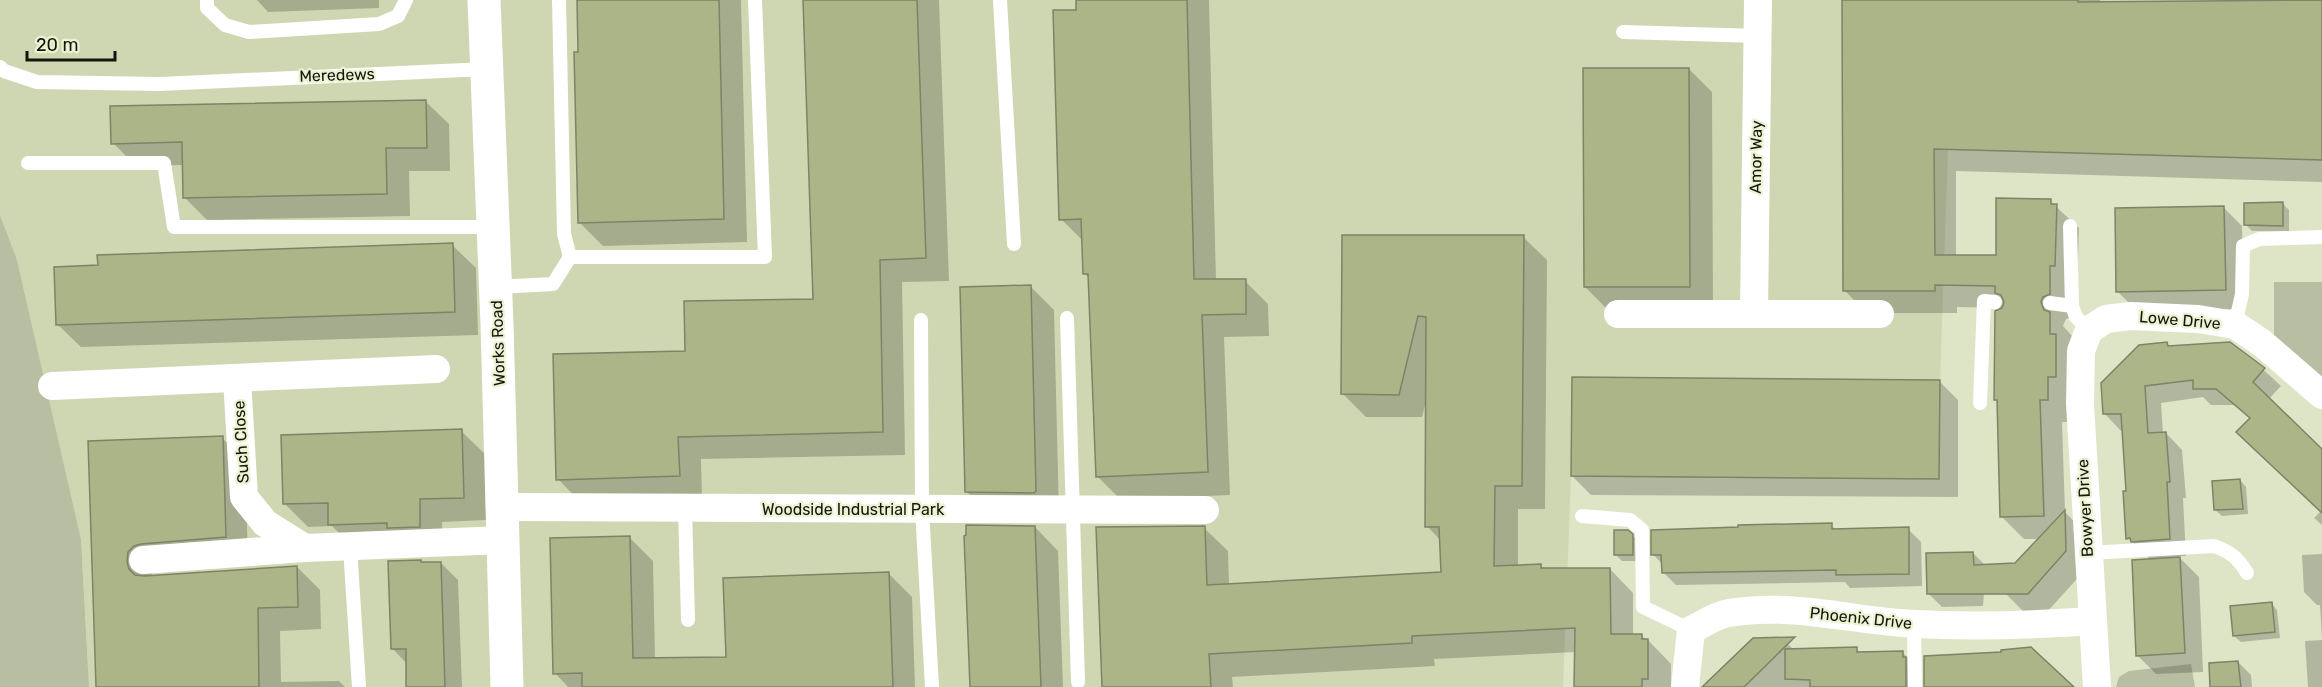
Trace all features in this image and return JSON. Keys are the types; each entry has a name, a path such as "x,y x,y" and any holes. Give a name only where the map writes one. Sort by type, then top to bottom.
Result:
{"street":[{"name":"Works Road","path":"484,0 494,227 507,687"},
{"name":"Amor Way","path":"1754,314 1758,0"},
{"path":"1618,314 1880,314"},
{"name":"Lowe Drive","path":"2089,330 2106,319 2131,316 2198,319 2235,325 2262,343 2322,395"},
{"name":"Bowyer Drive","path":"2089,330 2081,351 2080,385 2097,687"},
{"name":"Such Close","path":"52,386 436,369"},
{"name":"Such Close","path":"237,379 244,498 250,508 265,523 305,548"},
{"name":"Woodside Industrial Park","path":"501,507 1205,510"},
{"path":"143,560 305,548 503,540"},
{"name":"Phoenix Drive","path":"1691,630 1727,613 1765,610 1810,611 1914,624 2034,625 2092,621"},
{"path":"1685,687 1691,630"}],"lane":[{"path":"207,0 207,8 225,25 249,32 379,24 398,16 406,0"},
{"path":"496,287 553,284 570,257 564,234 559,0"},
{"path":"570,257 765,257 755,0"},
{"path":"1000,0 1014,244"},
{"path":"1623,32 1758,36"},
{"name":"Meredews","path":"0,66 4,71 38,82 160,84 486,69"},
{"path":"28,163 164,163 174,226 494,227"},
{"path":"2070,226 2072,306 2076,317 2089,330"},
{"path":"2235,325 2242,294 2243,246 2259,238 2322,237"},
{"path":"1980,403 1984,301 1995,302"},
{"path":"2050,303 2072,306"},
{"path":"1067,318 1078,682"},
{"path":"921,320 922,509 932,687"},
{"path":"685,508 688,620"},
{"path":"1582,516 1630,520 1642,530 1643,607 1691,630"},
{"path":"350,546 359,687"},
{"path":"2088,553 2214,546 2238,558 2247,573"},
{"path":"1914,624 1916,687"}],"shaded area":[{"path":"0,0 2322,0 2322,160 1948,150 1939,479 1571,477 1563,687 89,687 81,539 17,260 0,215"},
{"path":"0,215 17,260 81,539 89,687 0,687"},
{"path":"2274,282 2322,282 2322,383 2274,344"},
{"path":"2191,664 2195,687 2116,687 2119,677 2129,671"}],"building":[{"path":"577,0 719,0 724,219 578,223 574,52 578,52"},
{"path":"803,0 917,0 926,258 880,260 883,432 678,437 680,476 556,480 553,354 685,351 684,301 813,299"},
{"path":"1076,0 1187,0 1194,279 1246,279 1246,314 1202,315 1208,472 1096,477 1088,274 1083,274 1081,219 1059,220 1053,10 1076,10"},
{"path":"1842,0 2078,0 2078,2 2322,0 2322,160 1934,149 1935,255 1996,255 1996,198 2051,199 2051,204 2057,204 2055,266 2050,266 2050,294 2043,297 2041,302 2044,310 2050,312 2050,334 2056,334 2056,377 2048,377 2048,400 2040,400 2044,516 2000,517 1997,400 1994,400 1995,311 2002,308 2004,302 2001,295 1995,293 1995,286 1935,285 1935,291 1843,291"},
{"path":"1583,68 1689,68 1690,287 1584,287"},
{"path":"426,100 427,148 386,148 387,194 183,198 182,142 111,144 110,106"},
{"path":"2283,202 2283,226 2244,225 2244,203"},
{"path":"2224,206 2226,290 2116,292 2115,208"},
{"path":"1342,235 1524,235 1522,486 1495,486 1494,566 1541,564 1541,568 1610,568 1611,634 1642,634 1642,639 1648,639 1648,679 1642,679 1642,687 1574,687 1575,628 1412,636 1412,643 1209,654 1211,687 1102,687 1096,527 1205,526 1207,585 1441,572 1439,527 1425,527 1426,317 1418,316 1399,395 1341,394"},
{"path":"453,243 455,312 56,325 54,267 98,265 97,255"},
{"path":"1031,285 1036,491 1034,493 965,492 960,287"},
{"path":"2167,342 2168,346 2230,342 2265,368 2253,382 2322,449 2322,513 2236,432 2250,418 2216,389 2193,389 2193,380 2145,386 2148,433 2166,432 2170,482 2167,482 2170,539 2131,542 2130,538 2126,539 2123,491 2126,491 2121,414 2103,414 2101,383 2139,345"},
{"path":"1572,377 1940,380 1939,479 1571,476"},
{"path":"462,429 464,498 420,499 420,527 387,528 387,523 328,525 328,503 283,504 281,435"},
{"path":"223,436 226,537 141,544 134,546 128,552 127,562 129,569 135,575 144,576 297,566 298,607 258,608 259,687 96,687 88,441"},
{"path":"2240,479 2243,509 2214,510 2212,481"},
{"path":"2065,510 2066,551 2028,594 1927,594 1926,553 1973,552 1974,565 2015,563"},
{"path":"1832,523 1832,529 1909,527 1909,574 1836,575 1836,570 1662,573 1661,555 1651,555 1651,530"},
{"path":"966,525 1035,526 1041,687 970,687 964,536"},
{"path":"1614,530 1628,530 1633,534 1633,555 1614,555"},
{"path":"630,536 633,658 726,657 723,578 889,572 893,687 582,687 582,673 553,674 550,538"},
{"path":"2180,557 2185,653 2136,656 2132,560"},
{"path":"421,560 421,562 441,562 445,687 406,687 406,649 391,649 388,561"},
{"path":"2272,602 2275,632 2233,636 2230,606"},
{"path":"1795,637 1744,687 1702,687 1753,638"},
{"path":"1857,647 1857,652 1903,651 1903,657 1906,657 1906,687 1810,687 1810,680 1785,679 1785,649"},
{"path":"2031,647 2074,687 1924,687 1924,656 2001,652 2001,650"},
{"path":"2238,661 2241,687 2210,687 2209,663"}]}
